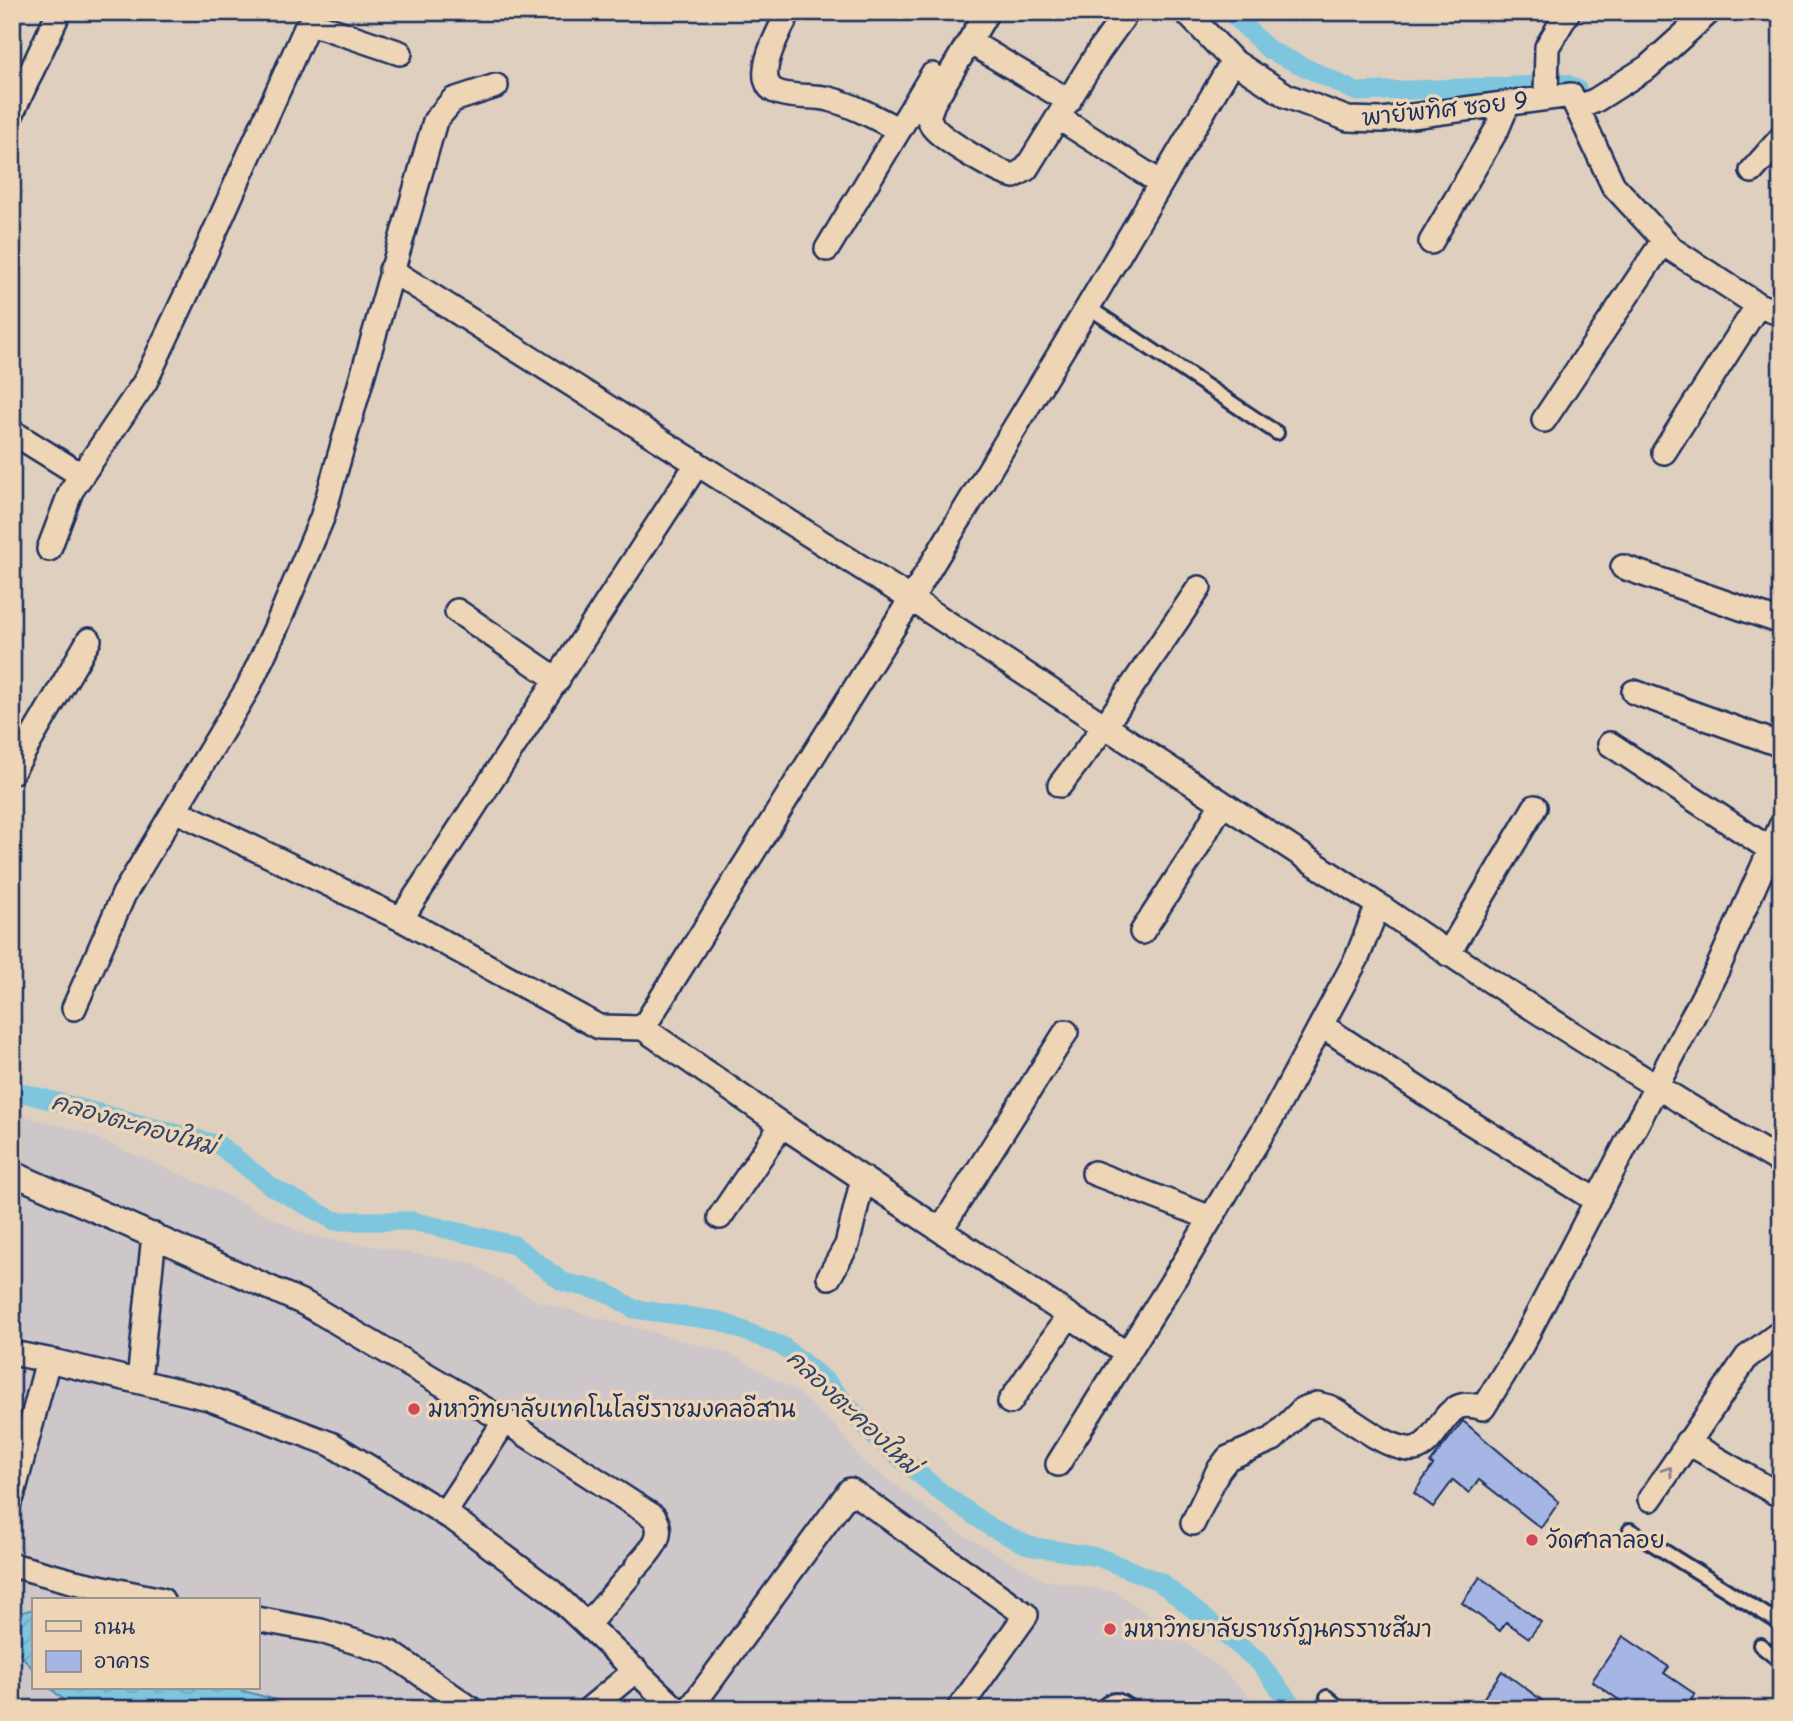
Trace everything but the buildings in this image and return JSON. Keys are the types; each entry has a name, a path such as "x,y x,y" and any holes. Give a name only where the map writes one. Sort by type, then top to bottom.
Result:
{"street":[{"path":"12,113 59,12"},
{"path":"789,12 775,37 768,58 766,78 771,89 780,93 827,98 899,130"},
{"path":"827,249 969,12"},
{"path":"987,12 933,103 928,117 933,127 990,166 1014,176 1026,169 1099,51 1127,12"},
{"name":"พายัพทิศ ซอย 9","path":"1186,12 1233,61 1287,96 1348,119 1382,120 1546,98 1596,100 1648,67 1709,12"},
{"path":"1546,98 1547,47 1568,12"},
{"path":"49,549 71,491 145,382 306,28 311,25 323,27 400,54"},
{"path":"970,42 1161,183"},
{"path":"636,1028 1088,307 1233,61"},
{"path":"74,1008 124,894 247,688 275,630 322,518 435,121 453,100 496,86"},
{"path":"1575,101 1613,185 1673,250 1758,305 1781,314"},
{"path":"1431,242 1497,129 1508,103"},
{"path":"1752,171 1781,138"},
{"path":"1544,420 1664,240"},
{"path":"391,270 906,596 1378,905 1448,954 1657,1088 1781,1162"},
{"path":"1664,452 1758,305"},
{"path":"12,432 81,475"},
{"path":"401,919 697,464"},
{"path":"1623,567 1781,622"},
{"path":"1060,785 1105,726 1199,588"},
{"path":"457,611 558,680"},
{"path":"12,772 89,640"},
{"path":"1634,692 1781,745"},
{"path":"1609,744 1770,850"},
{"path":"1143,932 1222,803"},
{"path":"1448,954 1535,807"},
{"path":"175,810 401,919 599,1027 636,1028 1127,1354"},
{"path":"1194,1523 1218,1471 1228,1458 1273,1439 1293,1417 1311,1405 1322,1404 1329,1407 1381,1438 1409,1449 1424,1444 1455,1409 1466,1405 1483,1408 1520,1349 1657,1088 1717,970 1781,826"},
{"path":"1058,1464 1273,1115 1357,958 1378,905"},
{"path":"1321,1024 1597,1201"},
{"path":"941,1229 1066,1032"},
{"path":"720,1217 782,1125"},
{"path":"1094,1172 1211,1218"},
{"path":"12,1173 306,1304 505,1421 654,1517 659,1526 659,1537 587,1625"},
{"path":"829,1277 847,1245 863,1178"},
{"path":"139,1381 154,1235"},
{"path":"1010,1402 1069,1315"},
{"path":"1650,1499 1747,1357 1781,1332"},
{"path":"12,1353 208,1398 331,1444 444,1514 551,1591 676,1709"},
{"path":"12,1497 48,1360"},
{"path":"444,1514 505,1421"},
{"path":"1687,1442 1781,1496"},
{"path":"690,1709 850,1490 1026,1615 959,1709"},
{"path":"12,1565 75,1582 152,1598"},
{"path":"259,1619 321,1631 391,1653 471,1709"},
{"path":"589,1709 636,1670"}],"lane":[{"path":"1088,307 1277,433"},
{"path":"1630,1530 1778,1622"},
{"path":"1760,1645 1781,1662"},
{"path":"1327,1697 1341,1709"},
{"path":"1101,1709 1110,1699 1115,1699 1131,1709"}],"shaded area":[{"name":"มหาวิทยาลัยเทคโนโลยีราชมงคลอีสาน","path":"12,1113 80,1131 216,1190 307,1235 471,1263 537,1301 729,1353 799,1393 834,1425 863,1461 961,1534 1045,1580 1117,1592 1218,1666 1263,1709 12,1709"}],"water":[{"path":"32,1609 32,1668 14,1647 23,1612"},
{"path":"52,1690 240,1690 309,1709 74,1709"}],"waterway":[{"path":"1230,12 1269,50 1357,92 1541,85"},
{"path":"1557,83 1577,89 1580,97"},
{"name":"คลองตะคองใหม่","path":"12,1090 219,1145 272,1187 335,1221 412,1221 514,1245 563,1282 606,1292 634,1309 720,1321 782,1346 828,1383 875,1437 942,1493 992,1528 1029,1546 1098,1557 1160,1582 1259,1662 1295,1709"}],"place":[{"name":"มหาวิทยาลัยเทคโนโลยีราชมงคลอีสาน","path":"414,1409"},
{"name":"วัดศาลาลอย","path":"1532,1540"},
{"name":"มหาวิทยาลัยราชภัฏนครราชสีมา","path":"1110,1629"}]}
